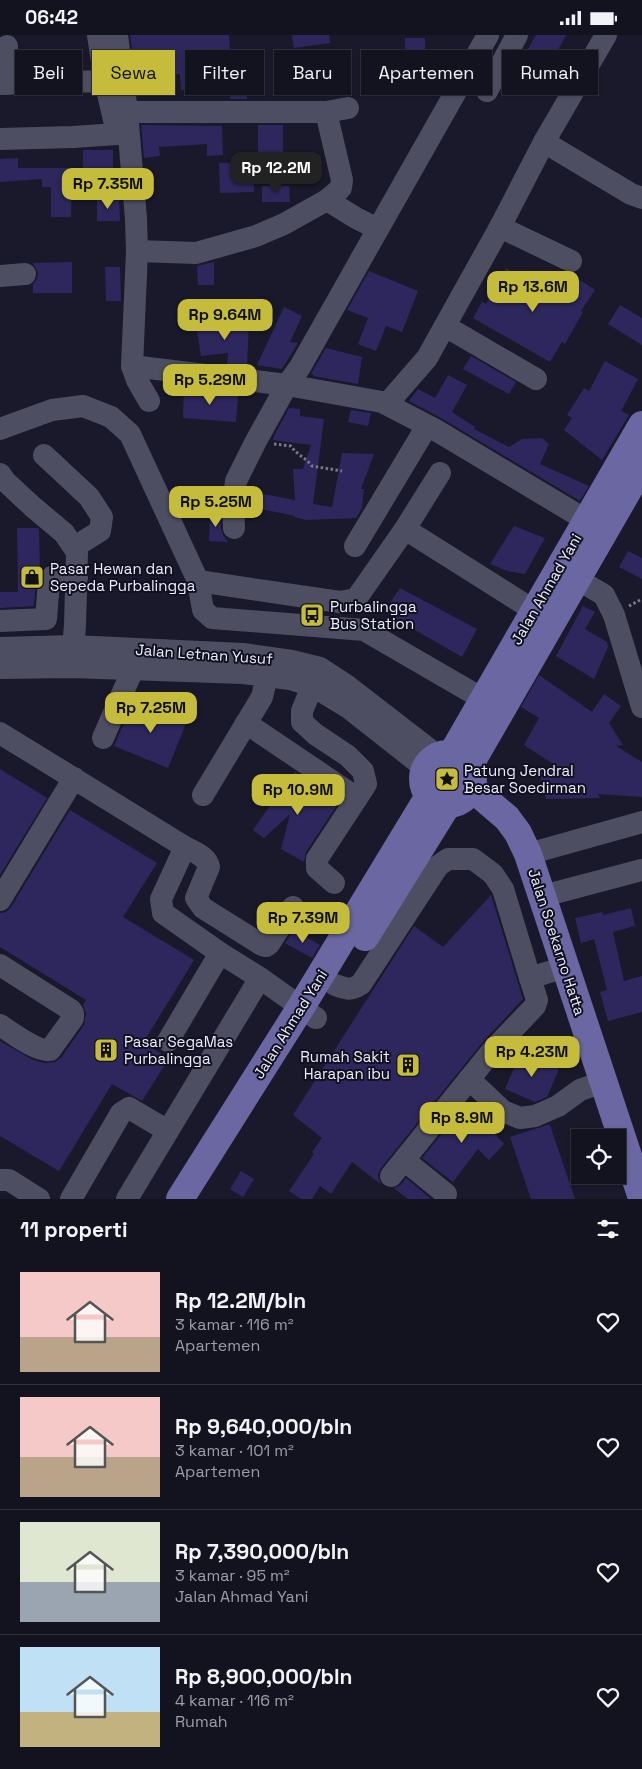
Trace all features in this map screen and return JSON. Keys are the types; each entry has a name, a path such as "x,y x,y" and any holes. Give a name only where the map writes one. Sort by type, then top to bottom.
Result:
{"main road":[{"name":"Jalan Ahmad Yani","path":"451,766 543,616 586,520 642,425"},
{"name":"Jalan Ahmad Yani","path":"451,766 483,699 543,616 577,579 642,466"},
{"path":"451,766 469,794 460,802 438,800 423,782 451,766"},
{"name":"Jalan Soekarno Hatta","path":"451,766 507,818 518,833 528,854 543,895 547,973 591,1086 642,1199"},
{"name":"Jalan Ahmad Yani","path":"180,1199 308,1012 336,985 438,800"},
{"name":"Jalan Ahmad Yani","path":"202,1199 308,1012 438,800"}],"street":[{"path":"98,35 100,50"},
{"path":"117,35 127,112 137,251 132,366 137,380 149,401"},
{"path":"234,528 233,505 236,481 256,441 488,35"},
{"path":"492,82 517,35"},
{"path":"387,405 427,359 500,227 544,142 606,35"},
{"path":"7,46 3,84 92,81"},
{"path":"108,95 122,161 127,233 122,331"},
{"path":"127,112 337,110 342,180 341,188 327,200 284,224 256,236 196,253 137,251"},
{"path":"0,139 72,137 117,133"},
{"path":"544,142 631,194 642,198"},
{"path":"327,200 356,219 378,229"},
{"path":"500,227 571,261"},
{"path":"0,276 25,274"},
{"path":"445,326 536,379"},
{"path":"132,366 288,385 382,402 427,426 586,520"},
{"path":"0,429 52,409 83,406 112,417 130,434 198,581 203,610 212,618 364,630 483,699"},
{"path":"355,546 427,426"},
{"path":"44,455 89,497 102,517 100,531 76,546 77,577 73,643"},
{"path":"198,581 340,602 356,599 405,529 440,473"},
{"path":"0,474 32,507 64,533 76,552"},
{"path":"405,529 543,616"},
{"path":"46,619 49,581 52,577 77,577"},
{"path":"577,579 604,595 614,615 642,707"},
{"path":"0,621 46,619 73,643"},
{"path":"0,635 73,643"},
{"name":"Jalan Letnan Yusuf","path":"0,648 73,643 243,654 292,661 316,677 349,708 451,766"},
{"name":"Jalan Letnan Yusuf","path":"0,668 73,643 134,669 243,673 290,679 316,677"},
{"path":"103,738 134,669"},
{"path":"203,795 262,697 267,676"},
{"path":"316,677 302,711 302,722 315,734 348,756 363,771 366,784 317,859 317,867 334,883"},
{"path":"246,723 357,798"},
{"path":"0,733 206,859 209,867 196,898 199,903 203,908 262,945 270,944 293,907"},
{"path":"300,759 315,734"},
{"path":"0,900 74,778"},
{"path":"528,854 642,822"},
{"path":"185,847 161,899 163,913 308,1012"},
{"path":"336,985 346,990 352,990 361,984 438,867 448,859 473,859 493,874 503,889 547,973 535,1006 492,1051 398,1168 446,1194"},
{"path":"543,895 642,870"},
{"path":"168,1041 220,953"},
{"path":"0,965 71,1010 74,1014 50,1050 47,1051 37,1048 0,1025"},
{"path":"127,1199 260,978"},
{"path":"469,1079 503,1111 520,1117 535,1117 558,1106 591,1086"},
{"path":"71,1199 121,1113 129,1108 168,1131"},
{"path":"0,1180 10,1180 39,1199"}],"path":[{"path":"256,441 291,446 297,454 306,458 312,466 342,471"}],"building":[{"path":"130,35 229,35 230,50 185,50 185,90 181,90 180,74 175,75 175,50 132,50"},
{"path":"292,35 329,35 330,43 294,48"},
{"path":"536,35 566,35 558,50 527,50"},
{"path":"405,38 425,38 425,50 405,50"},
{"path":"230,95 247,95 247,99 230,99"},
{"path":"141,125 222,126 223,155 207,156 207,144 159,147 160,156 144,158"},
{"path":"258,125 283,125 283,158 258,158"},
{"path":"83,150 113,150 113,168 83,169"},
{"path":"18,158 18,168 72,168 71,217 51,217 51,187 42,187 42,179 0,182 0,159"},
{"path":"253,162 254,192 220,193 219,163"},
{"path":"262,186 289,186 290,202 262,202"},
{"path":"97,198 119,198 120,221 97,221"},
{"path":"72,262 72,293 33,293 33,284 37,279 38,273 33,263"},
{"path":"214,262 214,285 198,285 197,266"},
{"path":"105,267 120,267 121,301 106,301"},
{"path":"506,268 562,300 577,278 595,290 581,311 583,312 565,344 562,342 550,362 473,318 482,302 486,304"},
{"path":"369,271 418,291 402,332 386,326 376,351 358,344 368,318 347,310"},
{"path":"620,305 642,318 642,345 608,324"},
{"path":"284,307 302,316 290,342 298,343 282,369 257,365"},
{"path":"225,321 249,322 247,367 227,364 228,353 201,356 196,325"},
{"path":"326,348 362,357 358,384 313,376 311,374"},
{"path":"471,356 516,382 509,394 463,369"},
{"path":"605,361 638,379 621,411 629,415 602,460 564,430 572,418 567,415 584,388 589,391"},
{"path":"448,375 467,385 452,412 475,427 474,429 509,447 522,439 542,438 549,444 540,464 589,486 580,501 409,401 418,389 435,398"},
{"path":"184,390 238,395 236,422 183,418"},
{"path":"289,408 300,409 300,416 324,419 313,504 332,507 342,453 374,454 361,489 364,489 362,508 356,518 306,520 246,506 248,491 295,500 293,469 303,469 311,445 273,440"},
{"path":"351,410 371,413 368,426 348,422"},
{"path":"210,512 220,512 221,529 228,542 209,541"},
{"path":"514,526 545,538 525,574 507,571 490,564"},
{"path":"17,528 39,529 40,571 36,580 34,606 0,608 0,592 18,592"},
{"path":"628,551 642,558 642,579 619,567"},
{"path":"400,588 477,629 462,657 384,612"},
{"path":"583,606 595,612 585,629 607,642 608,647 594,679 556,656"},
{"path":"539,675 592,712 604,694 621,706 609,723 623,745 616,746 642,762 642,797 598,794 600,798 546,799 539,772 558,767 524,745 539,718 521,707"},
{"path":"134,700 187,721 168,768 114,746"},
{"path":"0,769 47,798 0,875"},
{"path":"294,771 339,802 306,852 304,862 281,849 290,814 264,838 253,830 283,787 294,794"},
{"path":"70,810 157,863 123,917 194,960 143,1043 169,1058 142,1101 112,1084 59,1171 0,1136 0,1041 33,1060 44,1063 55,1062 61,1058 84,1025 86,1013 83,1005 86,1000 0,947 0,913 6,912 11,907"},
{"name":"Rumah Sakit Harapan ibu","path":"491,895 523,999 482,1043 381,1168 378,1174 382,1185 352,1162 331,1194 320,1186 312,1199 301,1199 289,1191 314,1154 312,1152 322,1138 293,1115 414,926 443,947"},
{"path":"631,908 635,926 613,932 624,981 642,976 642,1012 608,1021 600,992 607,990 594,939 581,943 575,918 602,912 603,915"},
{"path":"294,930 320,945 312,958 285,943"},
{"path":"521,1052 559,1069 547,1097 535,1102 505,1089"},
{"path":"467,1103 504,1144 489,1160 478,1149 453,1182 422,1158"},
{"path":"550,1125 575,1199 531,1199 510,1137"},
{"path":"241,1171 254,1179 243,1197 230,1189"},
{"path":"406,1178 431,1199 408,1199 394,1188 401,1185"}],"place":[{"name":"Pasar Hewan dan Sepeda Purbalingga","path":"32,577"},
{"name":"Purbalingga Bus Station","path":"312,615"},
{"name":"Patung Jendral Besar Soedirman","path":"447,779"},
{"name":"Pasar SegaMas Purbalingga","path":"106,1050"},
{"name":"Rumah Sakit Harapan ibu","path":"408,1065"}]}
